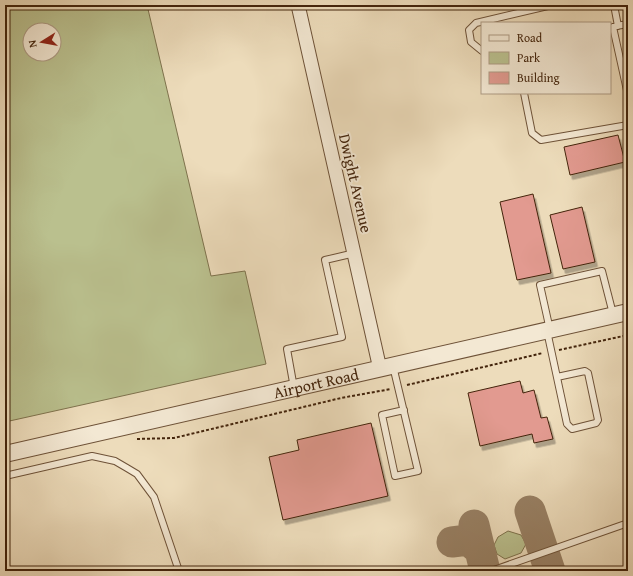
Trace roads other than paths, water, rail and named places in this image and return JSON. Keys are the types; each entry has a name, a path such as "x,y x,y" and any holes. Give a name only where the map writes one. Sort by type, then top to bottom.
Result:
{"street":[{"name":"Dwight Avenue","path":"298,5 354,253 386,367"},
{"name":"Airport Road","path":"5,454 621,314"}],"lane":[{"path":"481,50 472,42 469,30 476,23 552,5"},
{"path":"614,5 614,26 628,95"},
{"path":"614,26 628,24"},
{"path":"524,94 532,133 541,140 628,125"},
{"path":"295,388 286,349 342,337 325,260 354,253"},
{"path":"557,377 584,371 588,373 598,420 596,423 572,429 567,424 557,377 552,352 540,285 602,271 621,314"},
{"path":"386,367 398,387 404,410 418,471 395,476 382,415 404,410"},
{"path":"5,476 92,456 114,461 127,468 137,474 154,498 179,571"},
{"path":"491,571 628,523"}]}
